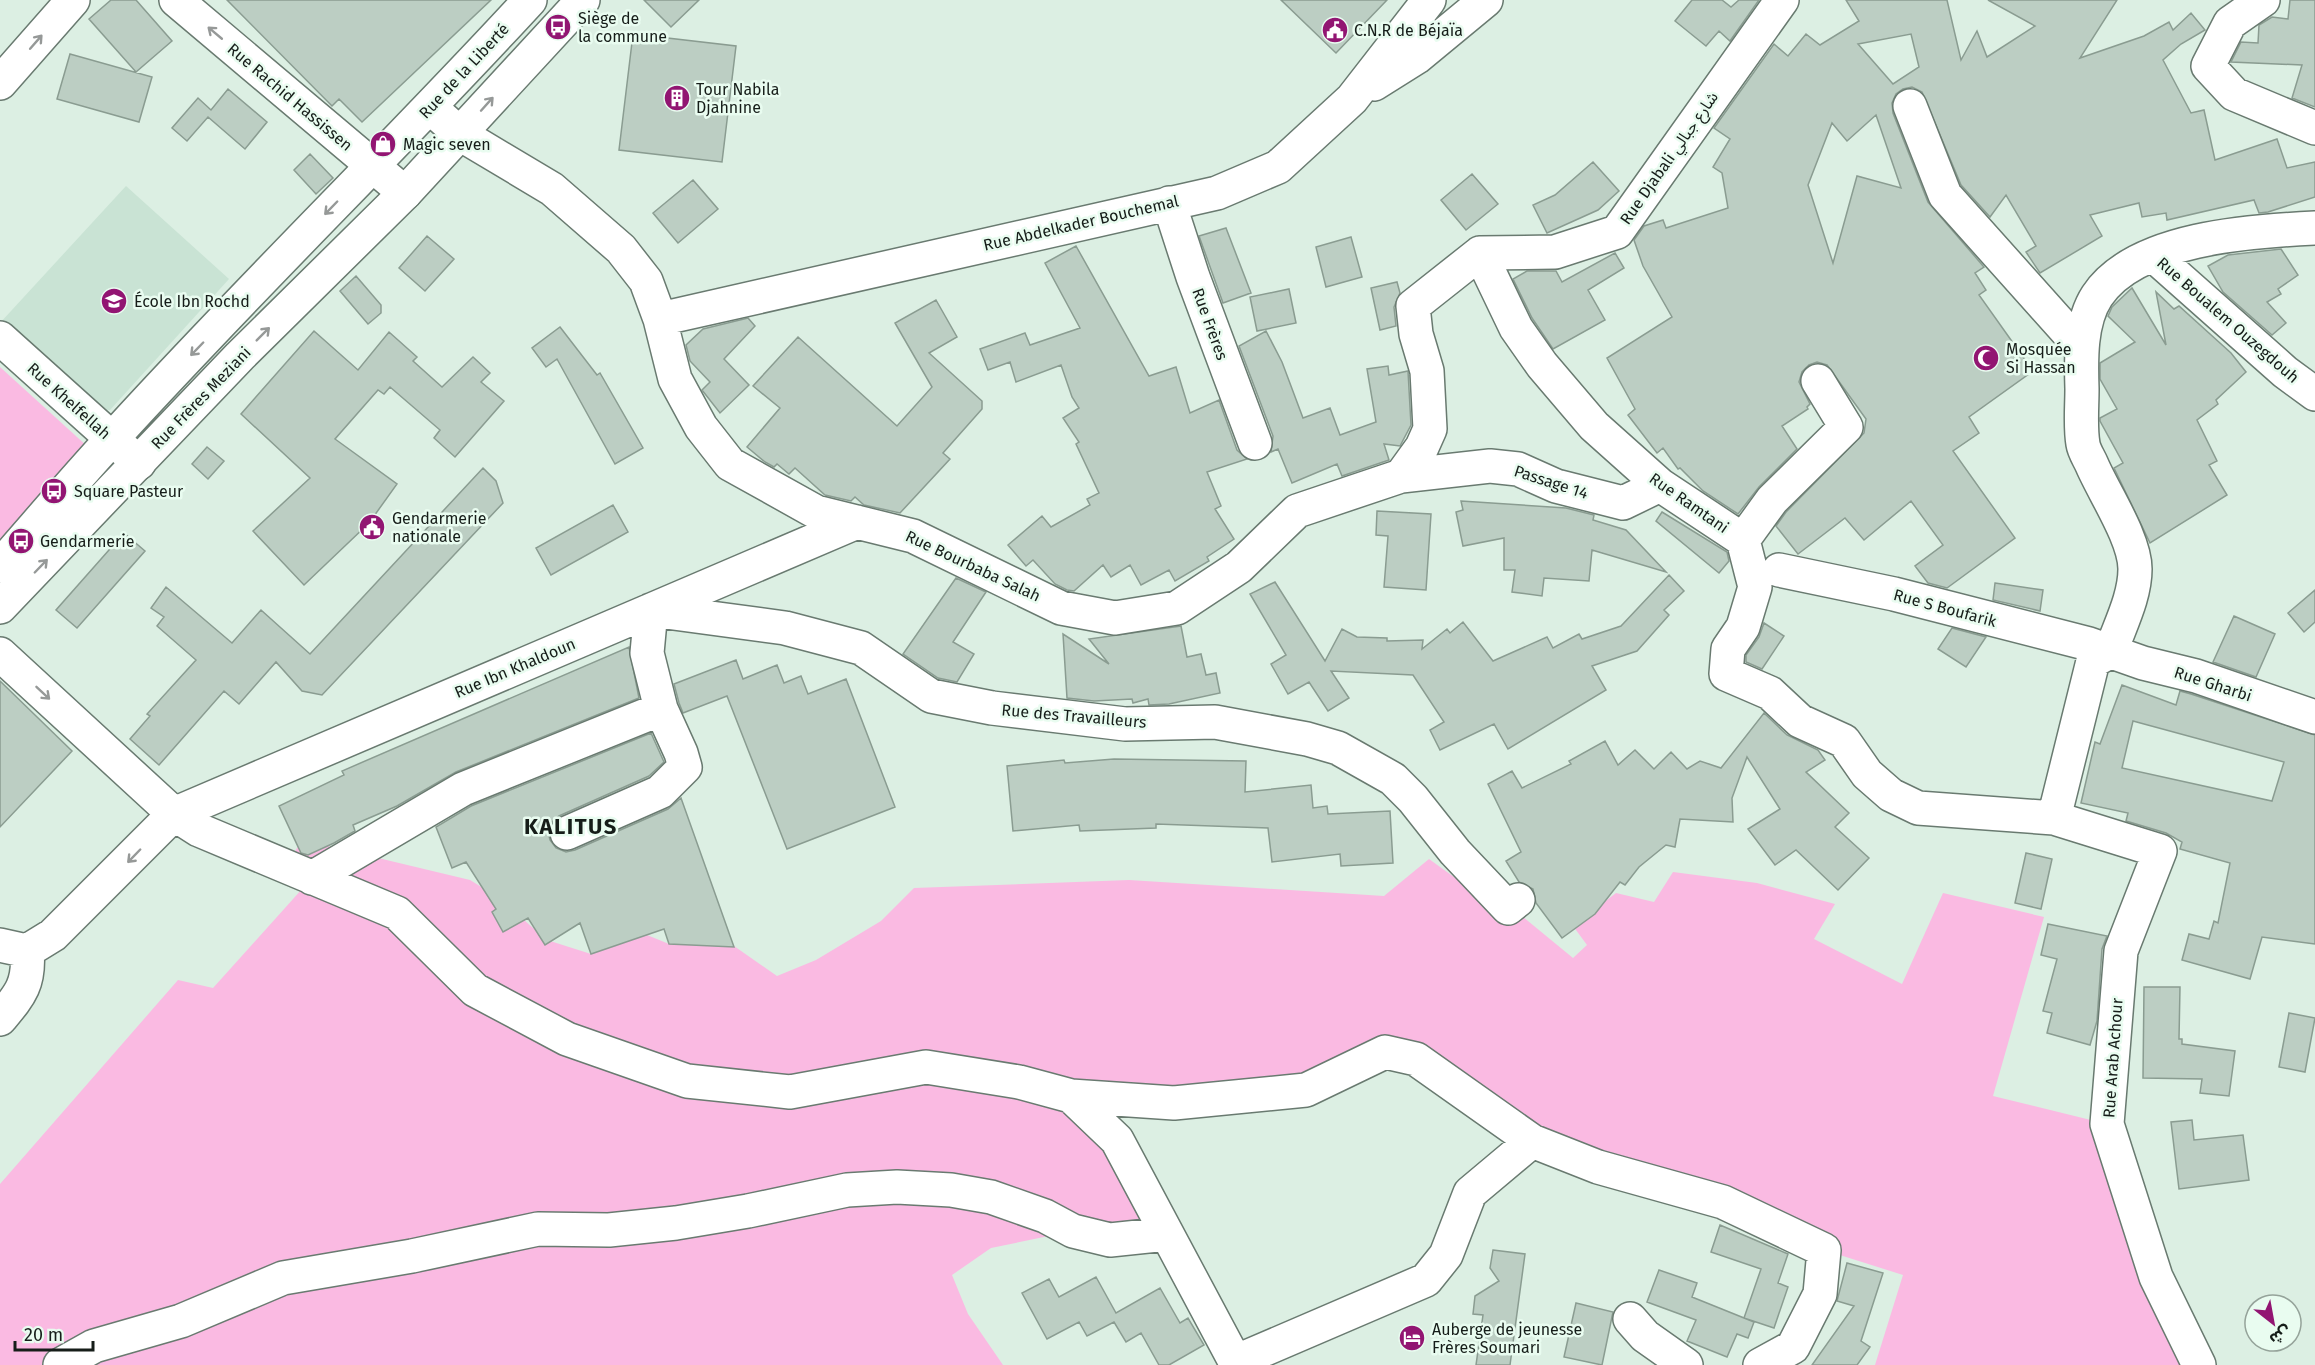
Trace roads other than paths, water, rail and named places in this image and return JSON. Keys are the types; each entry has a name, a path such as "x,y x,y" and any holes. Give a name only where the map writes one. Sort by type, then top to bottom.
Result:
{"street":[{"path":"0,83 73,0"},
{"name":"Rue Rachid Hassissen","path":"176,0 405,193"},
{"name":"Rue de la Liberté","path":"372,165 431,108 530,0"},
{"path":"405,193 583,0"},
{"name":"Rue Abdelkader Bouchemal","path":"660,319 1217,193 1278,166 1352,99 1429,0"},
{"path":"1352,99 1417,57 1486,0"},
{"name":"Rue Djabali شارع جبالي","path":"1480,253 1555,252 1617,232 1782,0"},
{"path":"2263,0 2230,23 2208,66 2234,94 2315,128"},
{"path":"1910,106 1945,195 2081,347"},
{"name":"Rue Bourbaba Salah","path":"431,108 460,134 552,189 621,249 646,281 660,319 675,380 701,427 730,464 816,512 913,536 1061,608 1115,618 1177,608 1239,567 1297,511 1401,476"},
{"path":"0,566 112,439 372,165"},
{"name":"Rue Frères Meziani","path":"0,607 240,356 405,193"},
{"name":"Rue Frères","path":"1169,203 1197,288 1255,443"},
{"path":"2153,255 2205,240 2251,231 2315,228"},
{"path":"1401,476 1422,447 1430,429 1428,371 1416,334 1413,306 1480,253"},
{"name":"Rue Ramtani","path":"1480,253 1500,298 1542,365 1594,426 1660,485 1743,540 1755,587 1743,627 1728,649 1726,674 1770,693 1800,722 1844,741 1867,774 1891,795 1918,808 2054,818"},
{"name":"Rue Boualem Ouzegdouh","path":"2054,818 2098,652 2134,588 2136,566 2124,526 2107,500 2083,445 2081,347 2095,298 2110,279 2130,264 2153,255 2285,372 2315,394"},
{"name":"Rue Khelfellah","path":"0,338 139,463"},
{"path":"1743,540 1772,500 1846,427 1818,381"},
{"name":"Passage 14","path":"1401,476 1491,466 1518,469 1556,486 1623,503 1660,485"},
{"name":"Rue Ibn Khaldoun","path":"174,814 856,522"},
{"name":"Rue S Boufarik","path":"1779,570 1894,594 2098,652"},
{"path":"567,833 660,792 678,777 685,767 661,709 647,653 651,610"},
{"name":"Rue des Travailleurs","path":"651,610 785,628 861,648 931,696 982,706 1125,724 1215,722 1338,748 1393,779 1413,799 1455,852 1508,908 1518,900"},
{"name":"Rue Gharbi","path":"2098,652 2196,676 2313,714"},
{"path":"0,654 174,814 199,830 397,913 475,990 567,1039 687,1081 790,1092 926,1067 1019,1082 1071,1096 1174,1102 1306,1090 1385,1052 1416,1059 1532,1141 1598,1167 1723,1202 1824,1250 1820,1294 1793,1347 1760,1365"},
{"path":"312,878 463,789 661,709"},
{"path":"0,1019 22,993 18,952 53,935 174,814"},
{"name":"Rue Arab Achour","path":"2054,818 2160,851 2121,951 2108,1124 2156,1277 2199,1365"},
{"path":"1071,1096 1117,1140 1236,1363 1426,1280 1446,1255 1470,1193 1532,1141"},
{"path":"60,1365 94,1346 181,1321 283,1278 412,1256 538,1229 609,1230 676,1223 848,1190 897,1187 951,1190 992,1197 1045,1216 1073,1231 1110,1240 1167,1234"},
{"path":"1630,1319 1645,1336 1686,1365"}],"place":[{"name":"Siège de la commune","path":"558,27"},
{"name":"C.N.R de Béjaïa","path":"1335,30"},
{"name":"Tour Nabila Djahnine","path":"677,98"},
{"name":"Magic seven","path":"383,144"},
{"name":"École Ibn Rochd","path":"114,301"},
{"name":"Mosquée Si Hassan","path":"1986,358"},
{"name":"Square Pasteur","path":"54,491"},
{"name":"Gendarmerie nationale","path":"372,527"},
{"name":"Gendarmerie","path":"21,541"},
{"name":"Auberge de jeunesse Frères Soumari","path":"1412,1338"}],"district":[{"name":"KALITUS","path":"571,826"}]}
